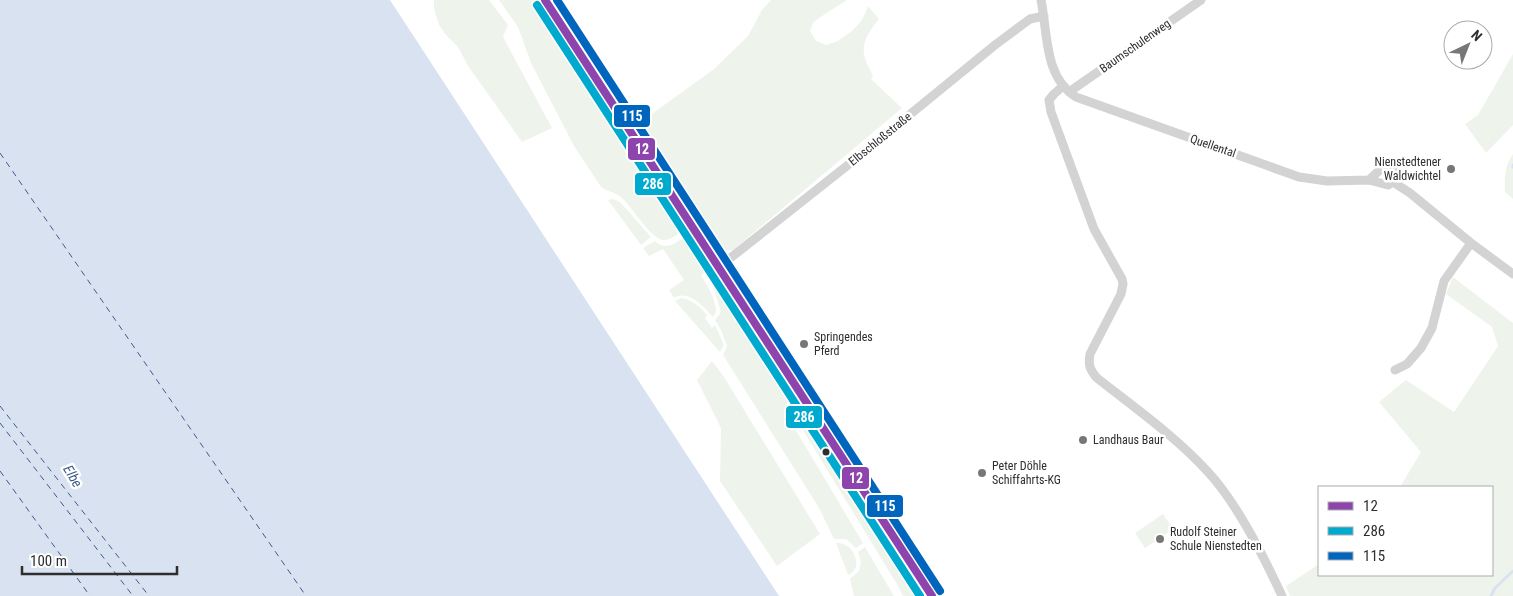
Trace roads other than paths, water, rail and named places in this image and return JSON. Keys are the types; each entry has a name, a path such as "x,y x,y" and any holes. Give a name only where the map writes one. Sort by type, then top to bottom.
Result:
{"main road":[{"path":"545,0 932,596"}],"street":[{"path":"1041,0 1051,64 1056,77 1066,89 1054,94 1049,100 1051,112 1094,229 1119,273 1122,284 1121,294 1090,354 1088,362 1090,368 1097,378 1174,440 1208,472 1262,554 1282,595"},
{"name":"Baumschulenweg","path":"1066,89 1201,0"},
{"name":"Elbschloßstraße","path":"719,267 855,160 995,45 1030,19 1044,16"},
{"name":"Quellental","path":"1066,89 1086,102 1299,177 1326,181 1369,180 1388,185 1393,182 1396,176 1391,167 1387,166 1379,169 1369,180"},
{"name":"Quellental","path":"1393,182 1410,193 1471,243 1513,274"},
{"path":"1395,370 1407,364 1421,348 1434,322 1444,281 1471,243"}],"water":[{"name":"Elbe","path":"0,0 390,0 779,596 0,596"}],"waterway":[{"path":"1491,596 1495,588 1513,571"}],"place":[{"name":"Nienstedtener Waldwichtel","path":"1451,169"},
{"name":"Springendes Pferd","path":"804,344"},
{"name":"Landhaus Baur","path":"1083,440"},
{"name":"Peter Döhle Schiffahrts-KG","path":"982,473"},
{"name":"Rudolf Steiner Schule Nienstedten","path":"1160,539"}]}
